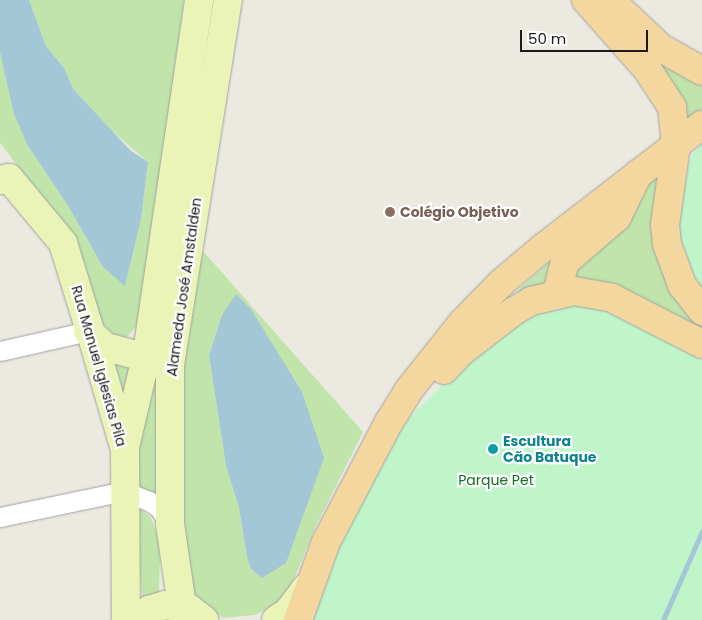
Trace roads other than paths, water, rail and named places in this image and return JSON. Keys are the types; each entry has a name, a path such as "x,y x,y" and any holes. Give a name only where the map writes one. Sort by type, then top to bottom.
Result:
{"main road":[{"path":"586,0 662,89 672,107 676,145 665,225 667,244 682,285 702,311"},
{"path":"615,6 674,44 702,50"},
{"path":"615,6 661,48 702,71"},
{"path":"298,620 307,587 334,524 372,454 408,391 469,316 501,283 640,170 702,125"},
{"path":"557,292 565,262 617,217 640,170"},
{"path":"372,454 392,435 418,399 460,352 514,310 557,292 574,291 612,298 702,344"}],"street":[{"name":"Alameda José Amstalden","path":"124,450 147,353 199,0"},
{"name":"Alameda José Amstalden","path":"199,616 170,524 170,365 228,0"},
{"name":"Rua Manuel Iglesias Pila","path":"3,174 63,243 124,450 126,620"},
{"path":"0,351 88,331 113,349 139,356 147,353"},
{"path":"0,517 124,491 149,501 159,508 170,524"},
{"path":"276,620 288,612 307,587"},
{"path":"138,620 157,608 199,616"}],"water":[{"path":"0,0 29,0 46,46 64,68 74,90 130,150 148,162 141,219 125,286 103,267 67,204 27,144 14,114 0,52"},
{"path":"236,294 251,309 302,392 324,458 286,563 262,578 251,569 247,557 239,508 226,466 209,355 222,315"}],"waterway":[{"path":"663,620 702,531"}],"place":[{"name":"Colégio Objetivo","path":"390,212"},
{"name":"Escultura Cão Batuque","path":"493,449"}],"park label":[{"name":"Parque Pet","path":"496,480"}]}
